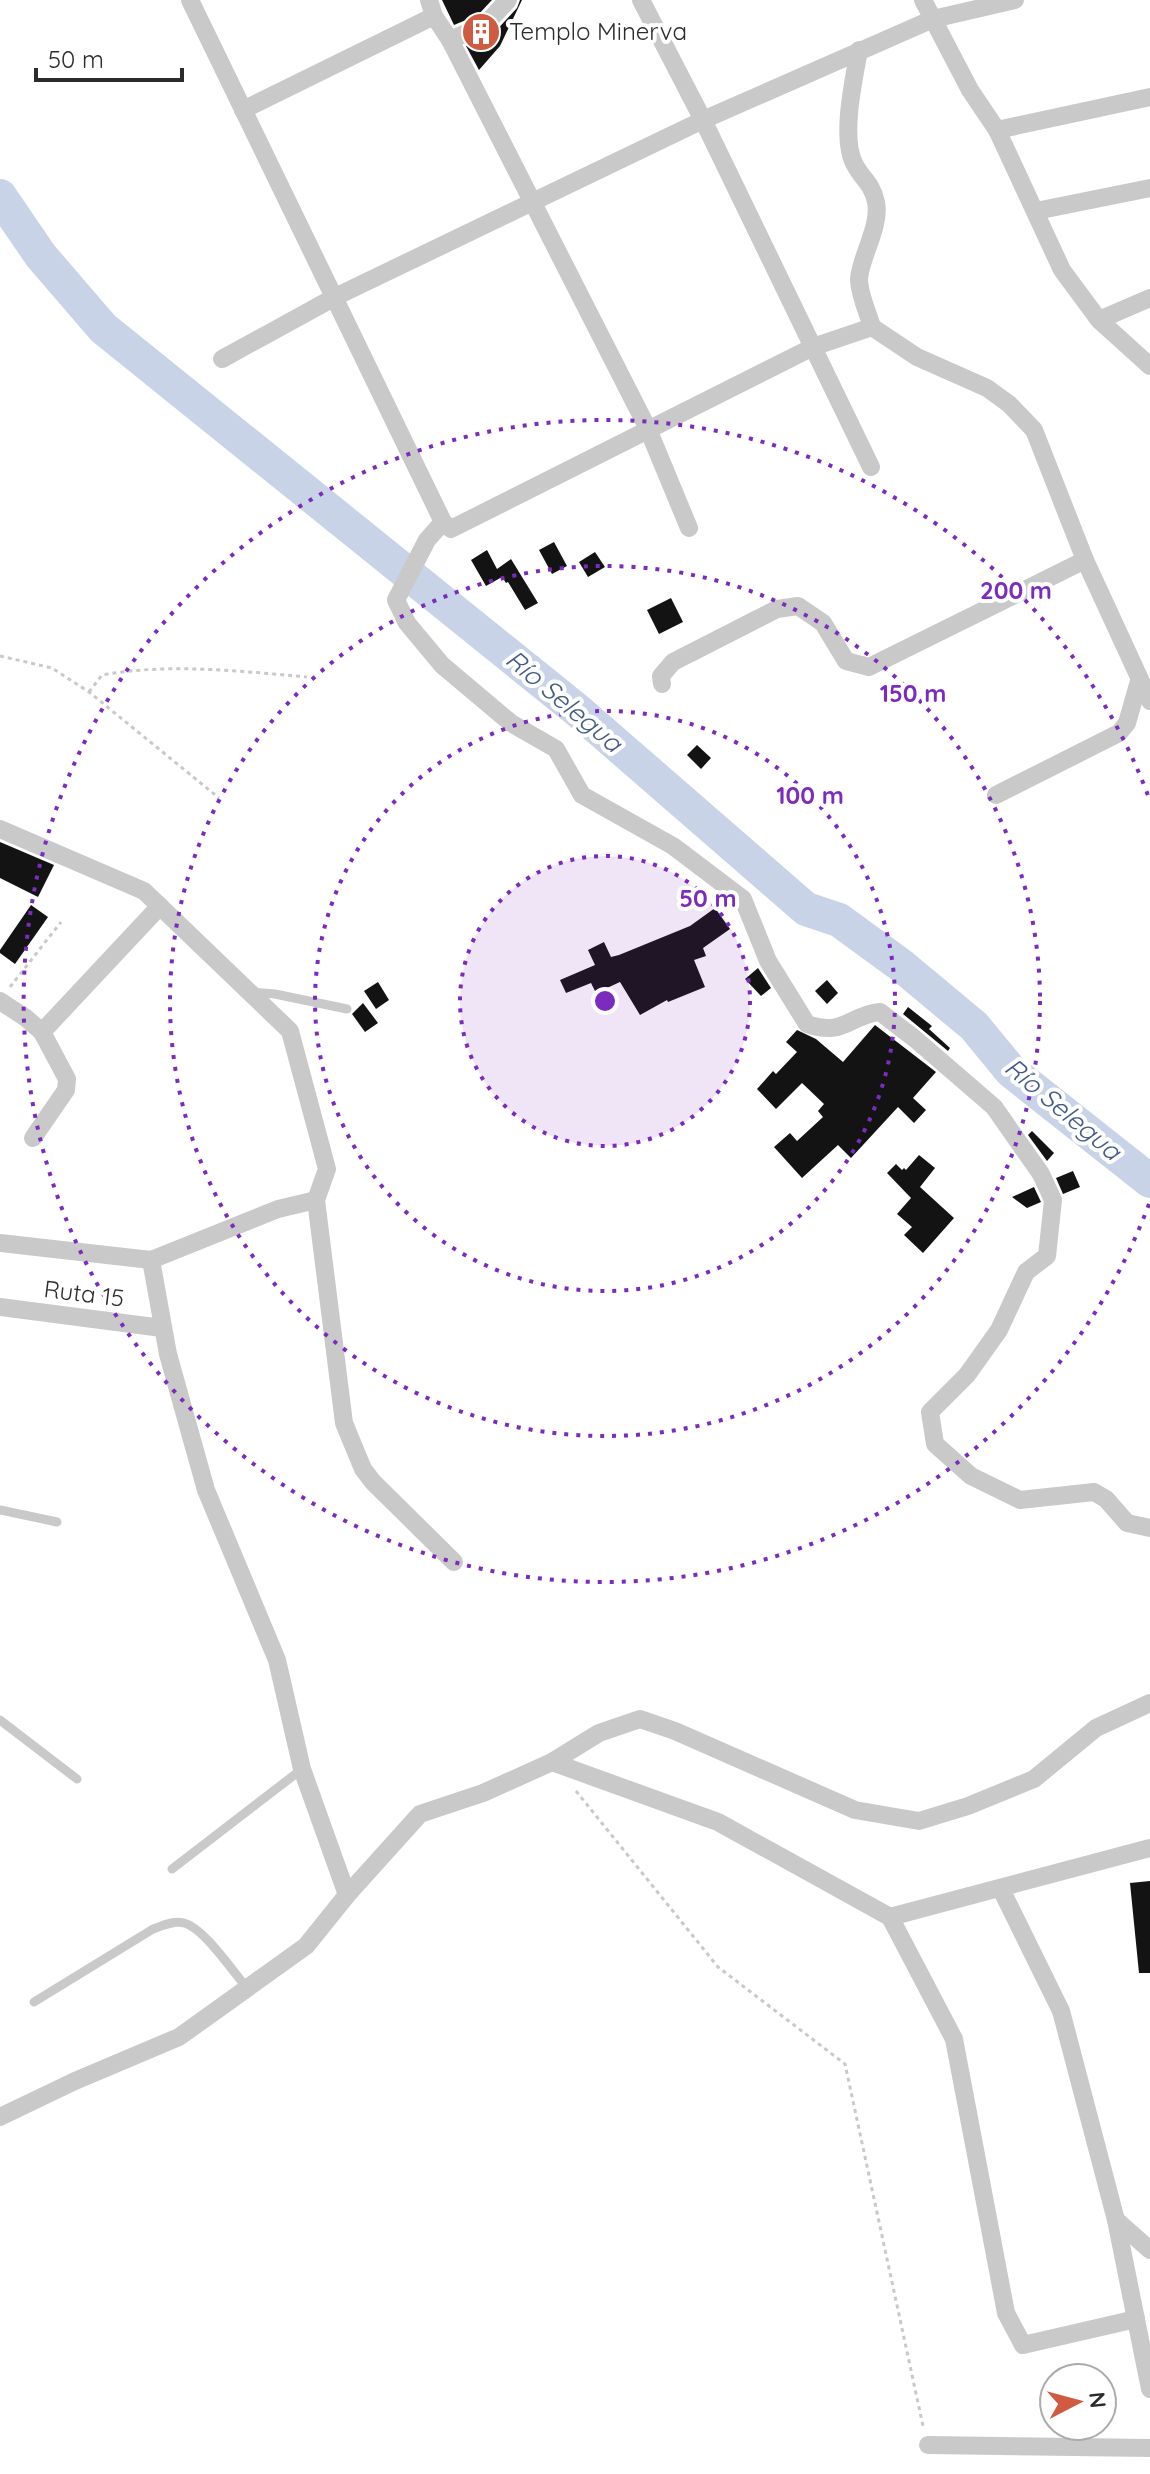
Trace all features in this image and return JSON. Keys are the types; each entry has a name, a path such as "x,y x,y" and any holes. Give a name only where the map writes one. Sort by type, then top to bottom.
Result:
{"street":[{"path":"190,0 443,522 451,529 813,347 872,327"},
{"path":"450,40 485,25 508,0"},
{"path":"641,0 703,120 871,467"},
{"path":"923,0 970,90 997,130 1062,270 1099,320 1150,366"},
{"path":"222,359 335,297 532,205 703,120 933,19 1015,0"},
{"path":"243,110 432,8 648,429 689,528"},
{"path":"859,50 849,105 849,135 854,164 867,179 877,204 872,241 859,279 872,327 917,357 987,388 1009,404 1034,430 1085,560 1150,701"},
{"path":"997,130 1150,97"},
{"path":"1036,211 1150,188"},
{"path":"1099,320 1150,298"},
{"path":"443,522 427,540 396,600 407,623 442,665 511,723 556,749 582,795 673,846 743,899 768,961 807,1024 841,1028 869,1013 880,1012 994,1107 1041,1174 1053,1200 1047,1256 1026,1272 999,1330 967,1375 930,1412 935,1444 971,1476 1020,1500 1094,1492 1106,1499 1127,1523 1150,1528"},
{"path":"662,684 661,676 673,662 777,609 798,606 823,623 846,661 869,667 1085,560"},
{"path":"996,795 1119,733 1127,723 1139,681"},
{"path":"0,829 144,891 290,1031 327,1169 316,1200 344,1423 363,1469 373,1482 454,1562"},
{"path":"42,1032 160,906"},
{"path":"5,994 42,1032 67,1079 66,1090 33,1138"},
{"path":"0,1243 151,1260 278,1209 316,1200"},
{"path":"151,1260 162,1328 206,1490 277,1660 302,1769 347,1895"},
{"name":"Ruta 15","path":"0,1307 162,1328"},
{"path":"0,2117 179,2037 306,1946 420,1814 483,1793 552,1762 599,1733 640,1719 675,1731 855,1810 919,1821 968,1806 1034,1779 1096,1728 1150,1703"},
{"path":"552,1762 718,1822 890,1917 954,2039 1006,2313 1023,2345 1136,2319"},
{"path":"890,1917 1150,1848"},
{"path":"1001,1889 1061,2011 1116,2220 1150,2389"},
{"path":"1116,2220 1150,2250"},
{"path":"928,2445 1150,2448"}],"lane":[{"path":"251,992 347,1009"},
{"path":"0,1510 57,1522"},
{"path":"0,1720 77,1779"},
{"path":"172,1869 302,1769"},
{"path":"34,2002 153,1929 184,1922 247,1988"}],"path":[{"path":"0,656 52,668 89,692 219,798"},
{"path":"89,692 102,675 125,671 174,669 307,677"},
{"path":"5,994 61,922"},
{"path":"572,1786 718,1967 845,2064 928,2445"}],"building":[{"path":"442,0 492,0 478,15 454,25"},
{"path":"522,0 500,46 479,70 466,46 493,34 517,8"},
{"path":"554,542 567,566 552,574 539,550"},
{"path":"487,550 497,569 511,559 538,603 525,610 502,577 486,586 471,560"},
{"path":"595,552 605,567 588,577 579,562"},
{"path":"671,598 683,622 659,634 647,610"},
{"path":"697,745 711,758 701,769 687,755"},
{"path":"0,842 54,865 38,897 0,878"},
{"path":"31,905 48,917 15,964 0,950"},
{"path":"715,908 730,929 703,948 706,956 694,960 705,987 667,1000 640,1015 620,982 596,993 591,983 566,993 560,980 595,965 588,950 604,942 611,957 619,955 690,926"},
{"path":"758,968 771,988 761,996 745,979"},
{"path":"827,980 838,993 827,1004 815,991"},
{"path":"378,982 389,1000 376,1009 364,991"},
{"path":"363,1003 378,1023 365,1032 352,1014"},
{"path":"908,1007 932,1026 929,1029 950,1048 948,1051 903,1014"},
{"path":"875,1025 936,1072 913,1098 926,1110 914,1123 898,1107 851,1158 838,1145 802,1178 774,1147 790,1133 797,1141 823,1117 818,1111 824,1104 802,1083 776,1109 757,1089 797,1052 786,1042 797,1030 816,1039 843,1062"},
{"path":"1032,1131 1054,1153 1047,1161 1028,1135"},
{"path":"919,1155 935,1168 920,1187 954,1218 923,1253 904,1235 912,1227 897,1214 911,1198 887,1173 896,1164 906,1170"},
{"path":"1073,1171 1080,1187 1063,1194 1056,1178"},
{"path":"1034,1187 1041,1202 1027,1208 1012,1197"},
{"path":"1150,1881 1150,1973 1139,1973 1130,1883"}],"waterway":[{"name":"Río Selegua","path":"0,196 41,256 103,328 577,710 806,909 839,920 902,966 974,1026 1011,1071 1150,1181"}],"place":[{"name":"Templo Minerva","path":"481,32"}]}
